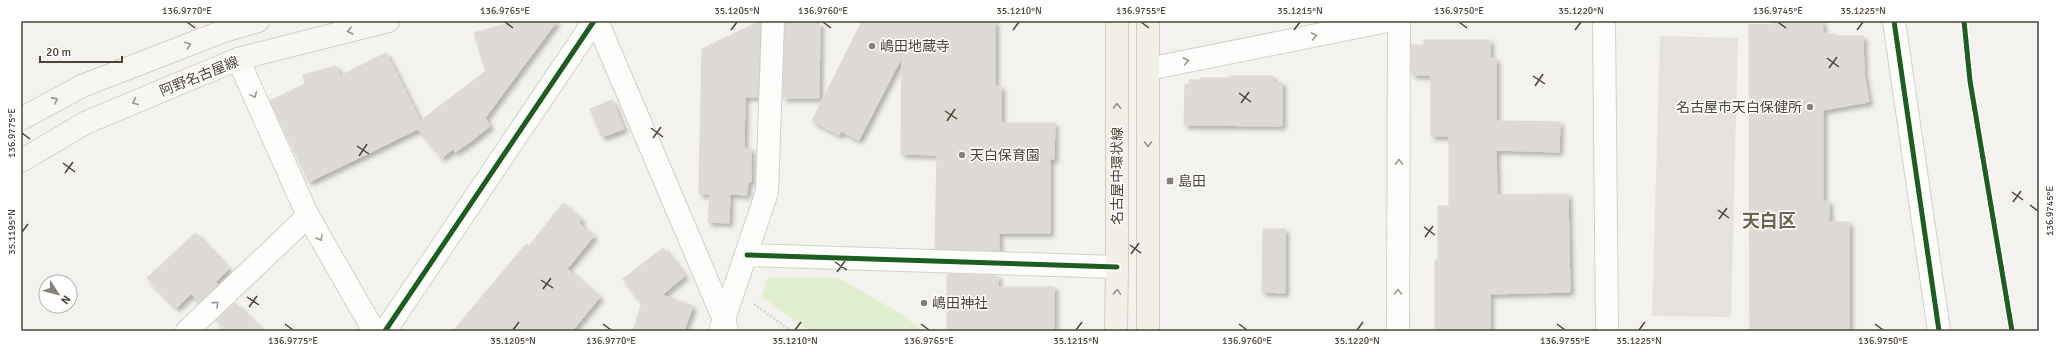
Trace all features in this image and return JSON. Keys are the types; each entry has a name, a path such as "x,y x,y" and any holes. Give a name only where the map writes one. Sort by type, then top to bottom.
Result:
{"main road":[{"path":"21,119 82,86 224,31 258,21"},
{"name":"阿野名古屋線","path":"21,161 85,123 238,59 388,21"},
{"name":"名古屋中環状線","path":"1116,331 1117,21"},
{"path":"1148,21 1148,331"}],"street":[{"path":"385,331 594,21"},
{"path":"598,21 724,327"},
{"path":"724,327 734,290 768,192 773,21"},
{"path":"1148,69 1387,21"},
{"path":"1398,331 1399,21"},
{"path":"1604,21 1607,331"},
{"path":"1894,21 1939,331"},
{"path":"238,59 308,216 374,331"},
{"path":"187,331 308,216"},
{"path":"747,255 1117,267"}],"path":[{"path":"1964,21 1970,81 2012,331"},
{"path":"734,290 791,331"}],"green space":[{"path":"768,277 839,278 901,314 923,331 809,331 762,297"}],"shaded area":[{"path":"1660,36 1738,38 1731,317 1652,316"}],"building":[{"path":"517,21 557,21 485,118 490,126 470,142 455,152 453,149 442,158 418,129 309,182 270,101 305,84 303,75 336,66 340,76 386,53 420,121 486,71 474,33"},
{"path":"760,21 758,97 745,97 744,148 751,149 751,182 748,182 747,195 730,194 729,223 708,222 710,194 699,194 702,49"},
{"path":"785,21 820,23 819,98 783,98"},
{"path":"862,21 995,21 995,86 1001,86 1001,123 1055,123 1054,159 1050,159 1050,233 999,233 999,251 935,249 937,155 901,154 902,57 859,140 841,131 839,135 812,121"},
{"path":"1774,21 1822,21 1823,33 1841,36 1863,36 1864,73 1869,102 1823,110 1823,201 1829,201 1829,222 1849,222 1849,331 1750,331 1749,24 1774,25"},
{"path":"1424,40 1490,40 1490,58 1496,58 1496,121 1560,122 1559,152 1496,150 1497,195 1568,194 1570,292 1490,294 1490,331 1435,331 1435,260 1438,260 1438,206 1449,206 1449,136 1431,136 1431,75 1412,75 1411,45 1424,45"},
{"path":"1229,76 1273,76 1273,83 1282,82 1282,126 1184,125 1185,84 1189,84 1189,80 1200,80 1200,78 1229,78"},
{"path":"612,100 624,129 602,137 590,109"},
{"path":"563,203 582,220 579,223 594,236 567,269 600,297 572,331 453,331 526,244 529,246"},
{"path":"1263,229 1285,229 1285,293 1262,292"},
{"path":"195,233 229,269 215,282 218,284 199,302 191,294 176,308 147,278"},
{"path":"663,248 685,276 662,295 693,306 684,331 633,331 642,303 623,279"},
{"path":"947,274 998,276 998,287 1054,287 1054,331 947,331"},
{"path":"235,303 262,331 226,331 216,320"}],"cycle path":[{"path":"385,331 594,21"},
{"path":"1894,21 1939,331"},
{"path":"1964,21 1970,81 2012,331"},
{"path":"747,255 1117,267"}],"place":[{"name":"嶋田地蔵寺","path":"872,46"},
{"name":"名古屋市天白保健所","path":"1810,107"},
{"name":"天白保育園","path":"962,155"},
{"name":"島田","path":"1170,181"},
{"name":"嶋田神社","path":"924,303"}],"district":[{"name":"天白区","path":"1769,221"}]}
